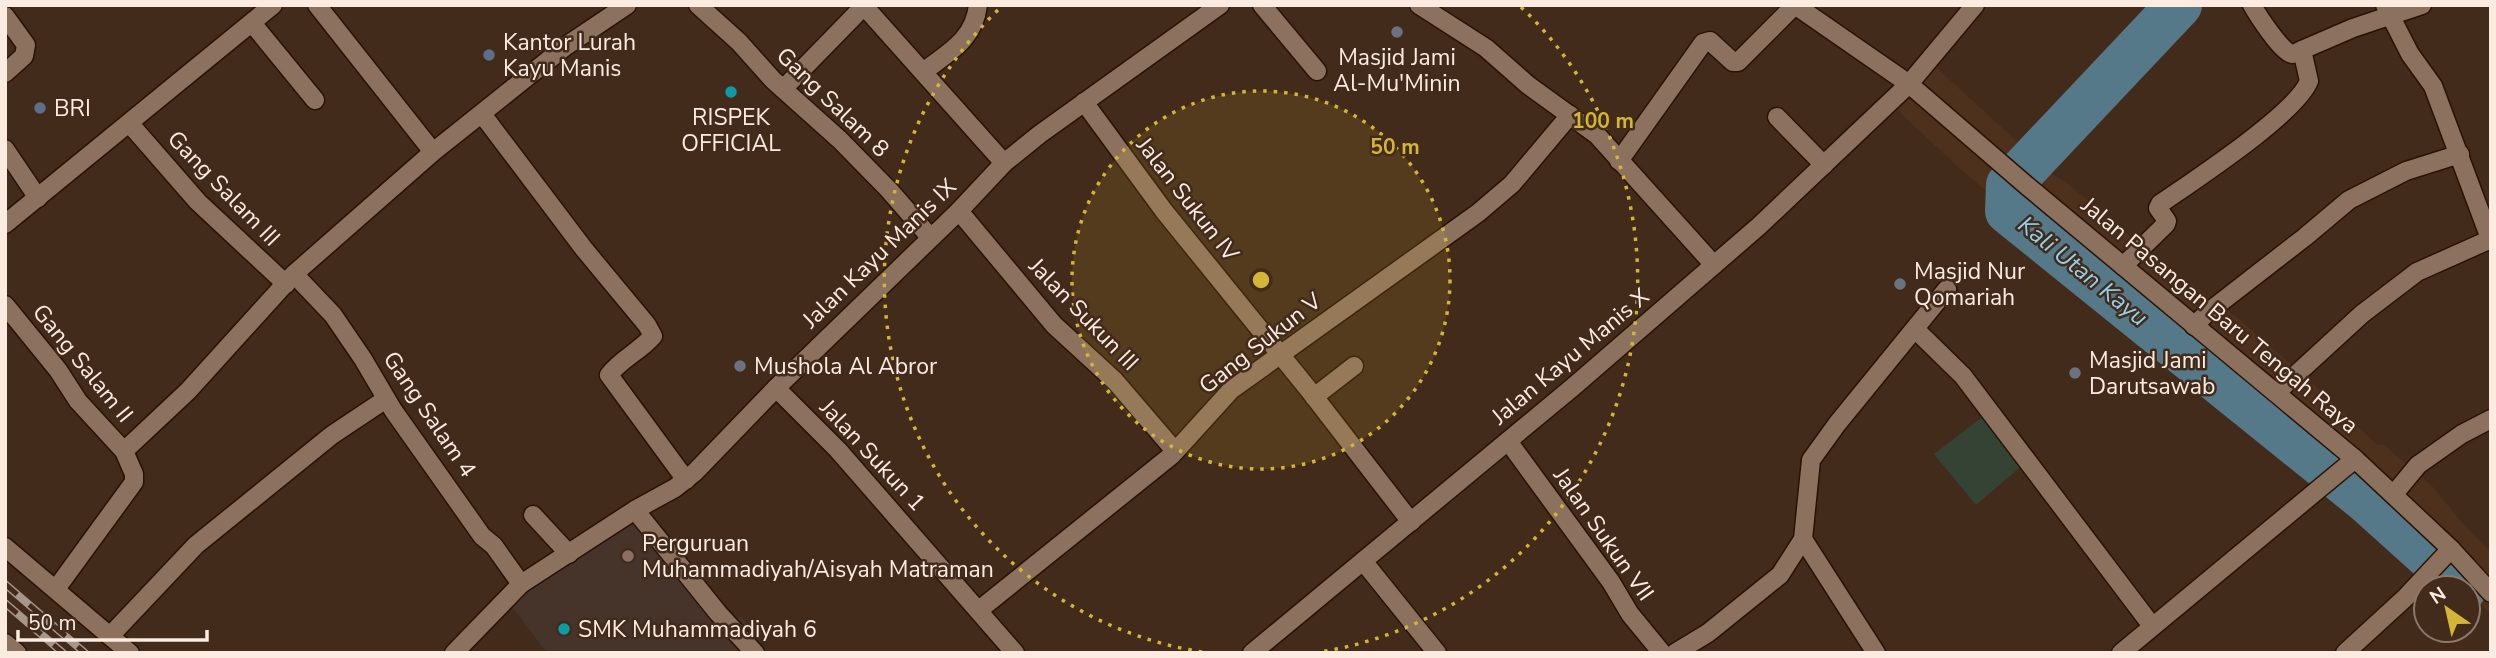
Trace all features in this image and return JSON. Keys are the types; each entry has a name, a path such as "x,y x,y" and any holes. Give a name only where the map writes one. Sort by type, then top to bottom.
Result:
{"street":[{"path":"5,223 273,5"},
{"path":"317,5 433,152"},
{"path":"57,589 134,482 134,474 124,451 188,391 290,279 433,152 566,46 626,5"},
{"name":"Gang Salam 8","path":"698,5 783,89 840,140 930,237"},
{"path":"923,72 970,33 975,24 978,5"},
{"name":"Jalan Kayu Manis IX","path":"454,653 521,584 686,480 776,387 959,211 1004,163 1220,5"},
{"path":"1262,5 1317,71"},
{"path":"1419,5 1486,48 1528,85 1597,135 1714,265"},
{"path":"1619,161 1703,43 1710,41 1733,62 1738,62 1795,5"},
{"name":"Jalan Pasangan Baru Tengah Raya","path":"1795,5 1909,84 2355,459 2394,495 2442,558 2491,593"},
{"name":"Jalan Kayu Manis X","path":"1252,653 1508,442 1714,265 1909,84 1975,5"},
{"path":"2252,5 2274,37 2288,52 2295,53 2388,11 2422,5"},
{"path":"783,89 865,6 1004,163"},
{"path":"2276,393 2362,314 2417,272 2491,240 2433,86 2410,54 2388,11"},
{"path":"5,16 26,45 24,56 5,73"},
{"path":"252,23 315,100"},
{"path":"2123,266 2166,224 2167,221 2158,208 2160,204 2256,135 2300,96 2309,81 2302,50"},
{"name":"Jalan Sukun IV","path":"1084,102 1171,221 1411,522"},
{"path":"481,114 653,335 644,346 617,364 609,375 686,480"},
{"name":"Gang Sukun V","path":"979,610 1175,451 1231,390 1478,213 1512,184 1570,115"},
{"path":"1777,117 1824,165"},
{"name":"Gang Salam III","path":"130,124 198,202 290,279"},
{"path":"5,149 38,198"},
{"path":"2194,326 2348,200 2406,172 2460,154"},
{"name":"Jalan Sukun III","path":"959,211 1054,325 1115,381 1175,451"},
{"name":"Gang Salam 4","path":"290,279 333,316 363,359 386,399 482,536 494,546 521,584"},
{"path":"1675,653 1708,633 1780,575 1802,539 1811,460 1947,289"},
{"name":"Gang Salam II","path":"5,305 58,370 78,401 124,451"},
{"path":"1914,329 1962,376 2152,626"},
{"path":"1314,397 1354,366"},
{"name":"Jalan Sukun 1","path":"776,387 838,450 1015,653"},
{"path":"110,636 196,545 332,435 386,399"},
{"path":"2394,495 2418,465 2462,433 2491,418"},
{"name":"Jalan Sukun VII","path":"1508,442 1611,582 1630,614 1662,653"},
{"path":"2121,653 2355,459"},
{"path":"635,510 718,613 755,653"},
{"path":"533,514 569,554"},
{"path":"1802,539 1876,653"},
{"path":"5,547 130,653"},
{"path":"2345,653 2386,617 2442,558"},
{"path":"1363,561 1437,653"},
{"path":"5,643 17,653"}],"shaded area":[{"path":"1927,59 2038,164 2068,184 2169,269 2244,323 2377,445 2384,445 2432,486 2464,525 2491,552 2491,614 2482,605 2482,574 2448,574 2365,499 2061,255 1957,166 1897,110 1892,98"},
{"name":"Perguruan Muhammadiyah/Aisyah Matraman","path":"643,512 733,617 742,617 767,651 547,653 507,600"}],"green space":[{"path":"1985,415 2025,463 1976,505 1934,454"}],"waterway":[{"name":"Kali Utan Kayu","path":"2179,5 2009,185 2008,211 2365,499 2448,574"}],"railway":[{"path":"5,584 85,653"},
{"path":"5,603 63,653"}],"place":[{"name":"Masjid Jami Al-Mu'Minin","path":"1397,32"},
{"name":"Kantor Lurah Kayu Manis","path":"489,55"},
{"name":"RISPEK OFFICIAL","path":"731,92"},
{"name":"BRI","path":"40,108"},
{"name":"Masjid Nur Qomariah","path":"1900,284"},
{"name":"Mushola Al Abror","path":"740,366"},
{"name":"Masjid Jami Darutsawab","path":"2075,373"},
{"name":"Perguruan Muhammadiyah/Aisyah Matraman","path":"628,556"},
{"name":"SMK Muhammadiyah 6","path":"564,629"}]}
